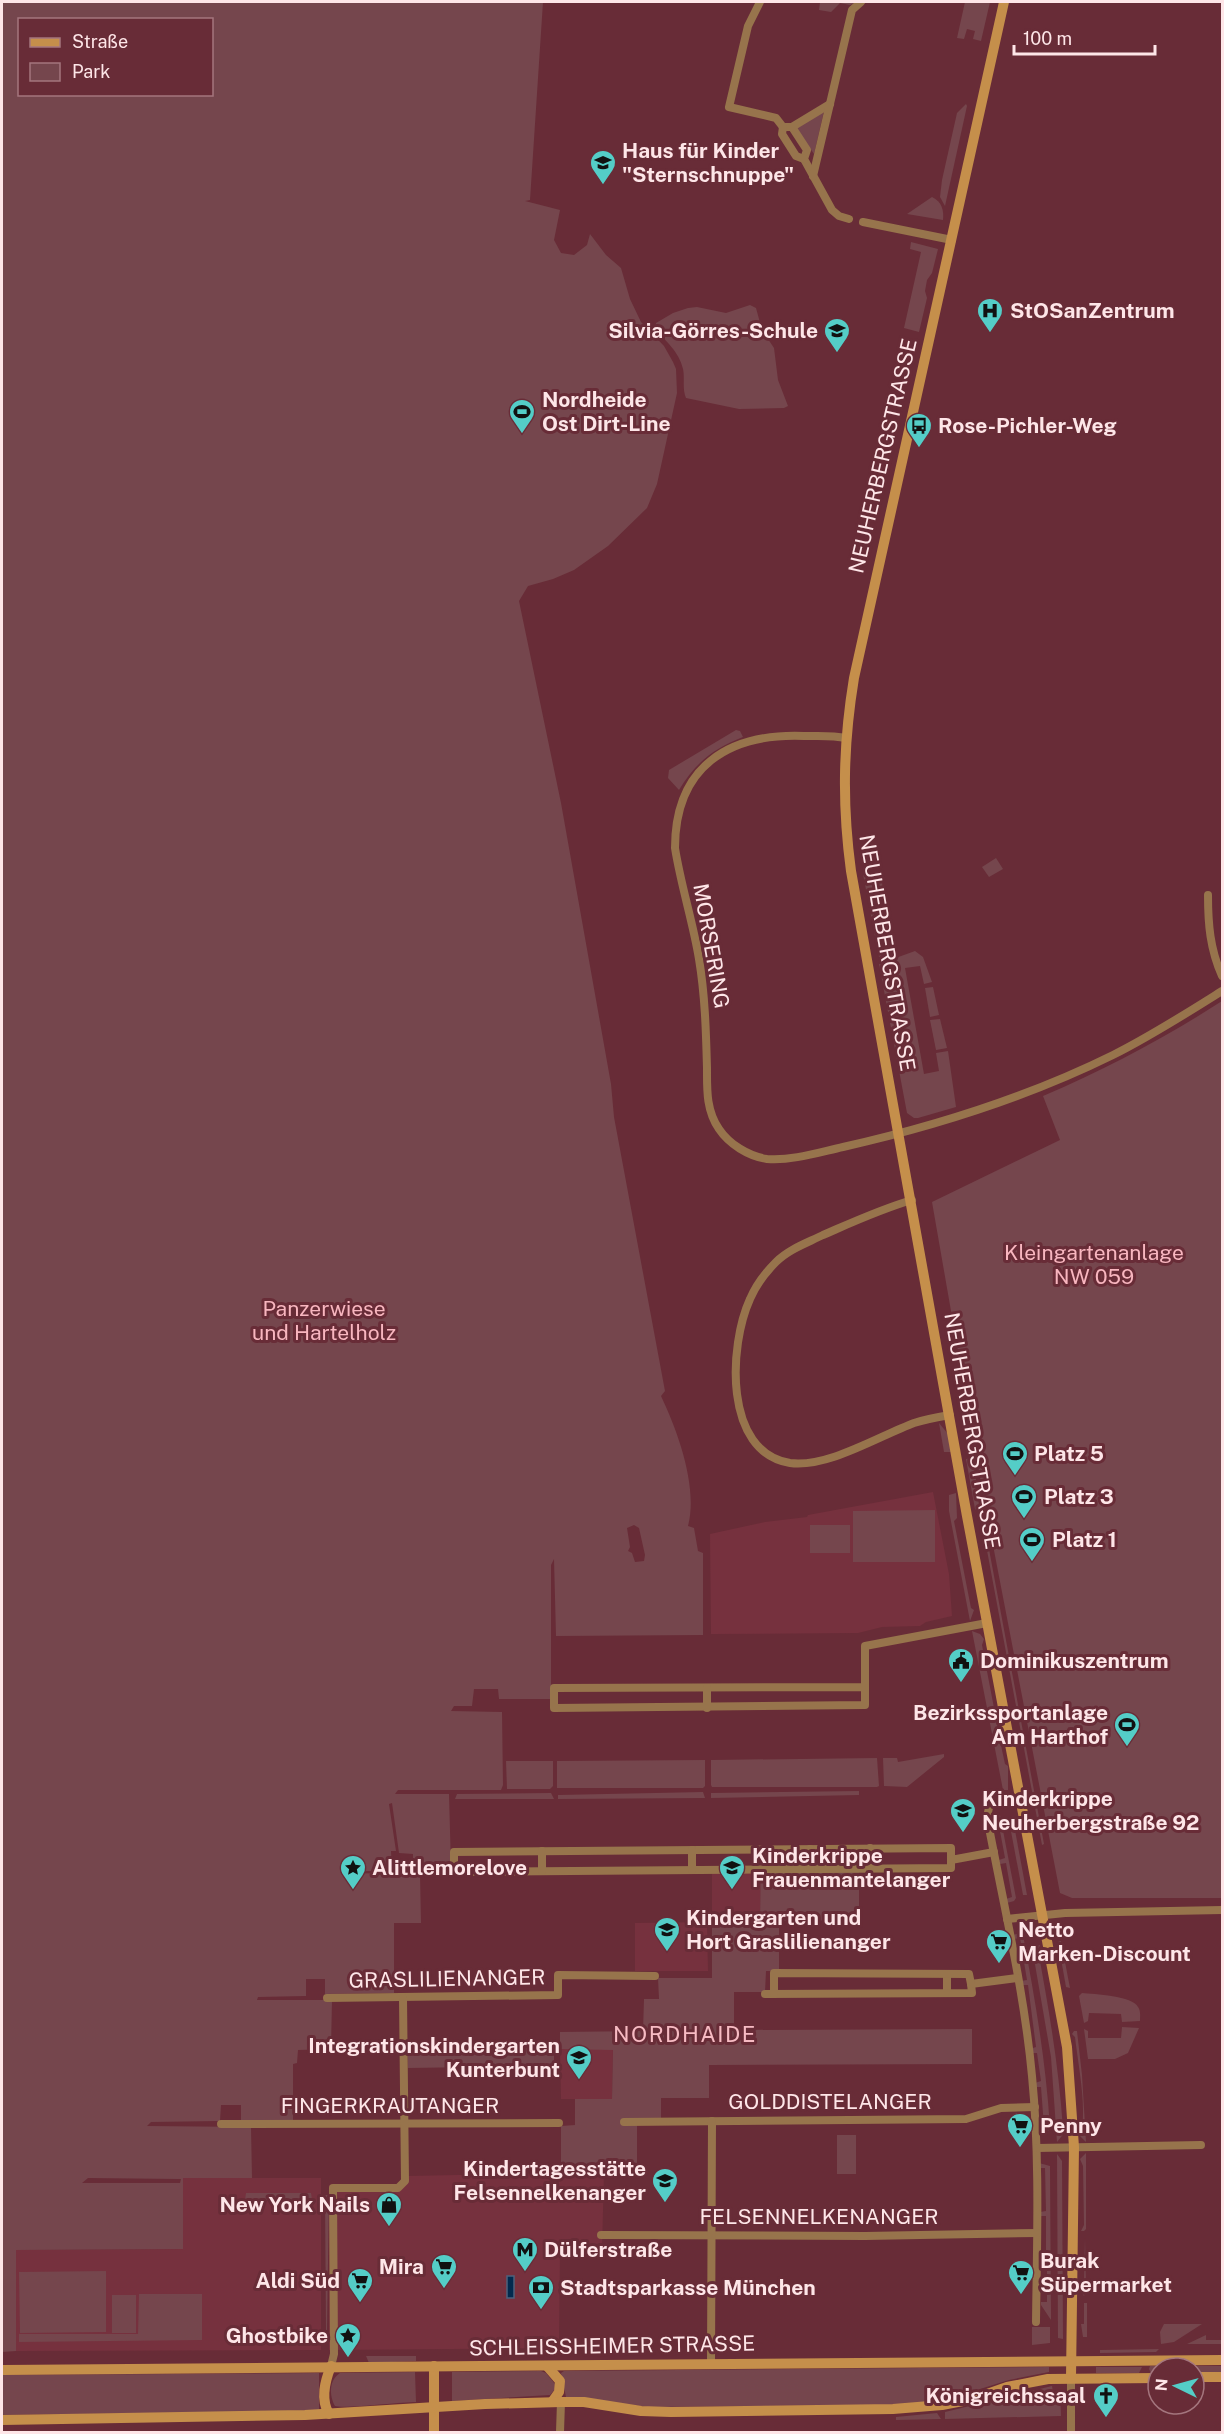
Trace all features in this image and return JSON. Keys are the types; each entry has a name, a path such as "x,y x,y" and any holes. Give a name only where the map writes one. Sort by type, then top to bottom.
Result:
{"main road":[{"name":"NEUHERBERGSTRASSE","path":"1005,2 868,608 854,678 846,738 844,777 847,842 987,1623 1067,2047 1074,2147 1071,2378"},
{"name":"SCHLEISSHEIMER STRASSE","path":"1206,2360 1222,2360"},
{"name":"SCHLEISSHEIMER STRASSE","path":"2,2370 1146,2361"},
{"path":"329,2414 325,2397 325,2381 331,2366"},
{"path":"434,2366 434,2433"},
{"path":"547,2366 560,2381 556,2402"},
{"path":"1206,2377 1222,2377"},
{"path":"2,2420 329,2414 556,2402 584,2402 641,2411 671,2412 893,2409 942,2405 973,2399 1027,2382 1048,2379 1146,2378"}],"street":[{"path":"760,2 748,26 729,107 776,118 788,127 807,150 804,159"},
{"path":"813,176 852,10 861,2"},
{"path":"830,104 788,127 782,134 796,156 804,159 832,210 839,216 849,219"},
{"path":"863,222 952,240"},
{"name":"MORSERING","path":"846,738 789,735 765,738 735,746 723,751 699,770 683,798 675,833 675,848 699,958 705,1002 707,1096 711,1115 734,1146 766,1158 813,1154 962,1115 1074,1073 1132,1044 1222,991"},
{"path":"1208,895 1210,937 1215,961 1222,976"},
{"path":"912,1200 884,1207 795,1248 778,1259 768,1270 749,1300 742,1320 735,1366 736,1391 748,1432 759,1448 780,1461 793,1463 828,1459 916,1423 950,1415"},
{"path":"865,1687 554,1688 554,1708 865,1705 865,1687 865,1646 987,1623"},
{"path":"707,1688 707,1708"},
{"path":"990,1803 987,1817 1017,1978 1035,2107 1036,2322"},
{"path":"870,1848 870,1868"},
{"path":"951,1848 951,1868 454,1872 454,1852 810,1849 951,1848"},
{"path":"810,1849 811,1869"},
{"path":"692,1850 693,1870"},
{"path":"542,1851 542,1871"},
{"path":"951,1860 994,1852"},
{"path":"1006,1919 1065,1912 1222,1910"},
{"path":"774,1973 946,1974 969,1974 972,1993 769,1994 774,1973"},
{"path":"946,1974 947,1993"},
{"name":"GRASLILIENANGER","path":"327,1998 558,1995 558,1975 655,1976"},
{"path":"971,1984 1017,1978"},
{"path":"331,2366 334,2354 333,2188 398,2188 405,2181 403,1998"},
{"name":"GOLDDISTELANGER","path":"624,2122 966,2120 1001,2108 1035,2107"},
{"path":"711,2364 712,2121"},
{"name":"FINGERKRAUTANGER","path":"221,2124 559,2123"},
{"path":"1036,2148 1201,2145"},
{"name":"FELSENNELKENANGER","path":"602,2235 1037,2233"},
{"path":"1071,2378 1071,2433"},
{"path":"556,2402 560,2433"}],"shaded area":[{"path":"933,1492 949,1574 952,1616 926,1622 920,1626 882,1627 858,1633 711,1634 710,1534"},
{"path":"712,1872 761,1872 760,1923 712,1924"},
{"path":"707,1922 708,1971 635,1971 635,1923"},
{"path":"560,2049 613,2049 612,2099 561,2099"},
{"name":"Mira","path":"604,2172 602,2250 560,2251 559,2348 329,2350 329,2185 397,2184 407,2176"},
{"path":"183,2178 321,2178 321,2350 16,2351 15,2250 183,2249"}],"green space":[{"name":"Panzerwiese und Hartelholz","path":"2,2 543,2 530,200 525,201 560,210 554,240 561,253 574,255 587,245 590,234 606,255 621,268 630,299 641,322 664,346 676,369 677,393 657,484 647,508 608,546 574,570 528,586 519,601 561,803 611,1084 614,1117 665,1391 661,1396 680,1444 689,1478 691,1495 688,1526 694,1528 698,1551 703,1553 703,1635 556,1636 554,1559 551,1565 551,1699 499,1699 498,1689 474,1689 472,1706 454,1706 451,1711 502,1712 503,1785 501,1790 398,1790 395,1794 449,1794 451,1867 413,1868 413,1854 399,1853 392,1803 389,1804 396,1851 391,1851 392,1871 344,1871 342,1873 420,1874 421,1923 394,1923 394,1993 325,1994 325,1979 306,1979 306,1996 258,1997 257,2000 332,2000 331,2049 298,2050 297,2063 293,2064 293,2120 241,2120 241,2105 221,2105 220,2121 151,2122 147,2126 251,2127 252,2178 183,2178 183,2249 16,2250 16,2351 2,2352","holes":["634,1525 639,1528 645,1555 644,1561 635,1562 632,1553 628,1551 630,1547 627,1528","88,2178 181,2179 180,2183 82,2183"]},
{"path":"820,2 857,2 850,5 840,3 831,12 819,10"},
{"path":"965,2 990,2 981,41 973,39 975,31 967,29 964,39 957,38"},
{"path":"966,104 945,206 940,197 942,180 957,113"},
{"path":"824,111 814,154 796,128"},
{"path":"932,197 942,207 943,220 907,214"},
{"path":"911,242 938,249 932,273 927,280 925,291 927,298 919,332 904,328 921,252 910,249"},
{"path":"750,305 756,308 762,330 774,348 778,380 788,406 739,409 686,398 681,363 655,328 656,323 673,313 688,308 697,307 726,313"},
{"path":"736,730 740,731 743,737 706,757 679,790 668,778 669,770"},
{"path":"996,858 1003,869 989,877 982,867"},
{"path":"876,873 881,876 892,949 887,956 879,957 863,874"},
{"path":"915,951 923,957 932,982 924,984 920,966 905,968 924,1074 939,1071 936,1053 948,1051 956,1107 918,1118 907,1113 879,964"},
{"path":"933,987 939,1015 930,1017 925,988"},
{"name":"Kleingartenanlage NW 059","path":"1222,1001 1222,1898 1072,1898 1060,1893 981,1483 932,1202 1060,1140 1043,1096 1135,1052"},
{"path":"940,1019 947,1048 936,1050 930,1020"},
{"path":"939,1423 948,1434 951,1452 944,1452"},
{"path":"972,1458 1044,1844 1042,1845 980,1513 975,1509 966,1459"},
{"path":"956,1493 957,1518 954,1521 971,1608 974,1610 970,1621 949,1511 949,1495"},
{"path":"935,1510 935,1562 853,1562 853,1511"},
{"path":"810,1525 850,1525 850,1553 810,1553"},
{"path":"972,1631 980,1634 984,1639 982,1645 1005,1764 1008,1766 1008,1790 1003,1790"},
{"path":"944,1754 944,1757 907,1787 884,1786 883,1758 897,1758 898,1762"},
{"path":"877,1758 879,1786 877,1787 712,1787 711,1785 711,1760"},
{"path":"705,1760 705,1786 703,1788 557,1788 557,1761"},
{"path":"506,1761 553,1761 553,1786 550,1789 507,1789"},
{"path":"859,1791 859,1795 711,1798 711,1793"},
{"path":"703,1792 705,1798 558,1799 558,1795"},
{"path":"551,1793 554,1799 455,1799 457,1794"},
{"path":"997,1815 1000,1815 1016,1898 1007,1903 1006,1899 1012,1897 1006,1863 1000,1864 999,1860 1005,1858"},
{"path":"1014,1825 1027,1895 1023,1895 1010,1826"},
{"path":"859,1851 859,1920 779,1921 779,1971 766,1971 765,1992 734,1992 734,2030 972,2029 972,2064 709,2065 709,2098 661,2098 661,2119 637,2120 637,2175 561,2176 561,2126 575,2125 575,2099 612,2099 613,2050 560,2049 560,2032 643,2031 644,1999 659,1999 658,1978 712,1978 712,1924 760,1923 761,1852"},
{"path":"1020,1933 1023,1935 1040,2031 1050,2128 1048,2131 1038,2131 1038,2127 1044,2127 1041,2087 1035,2087 1035,2083 1041,2081 1037,2053 1031,2053 1030,2049 1036,2047 1028,1985 1022,1985 1021,1981 1027,1980 1020,1938 1014,1939 1013,1935"},
{"path":"1061,1941 1070,1988 1066,1987 1058,1942"},
{"path":"1040,1945 1038,1950 1065,2132 1057,2142 1051,2057 1032,1947"},
{"path":"1082,1993 1129,2000 1139,2009 1140,2021 1122,2022 1121,2014 1089,2013 1088,2021 1084,2023 1079,1996"},
{"path":"1122,2027 1139,2028 1128,2053 1115,2059 1088,2059 1084,2029 1088,2031 1088,2038 1121,2038"},
{"path":"1077,2031 1082,2075 1086,2142 1080,2136 1083,2101 1075,2037 1072,2034"},
{"path":"408,2041 554,2041 554,2066 408,2068"},
{"path":"837,2135 856,2135 856,2174 837,2174"},
{"path":"1086,2153 1086,2229 1081,2231 1084,2225 1083,2166 1080,2159"},
{"path":"1057,2154 1062,2161 1063,2339 1058,2338"},
{"path":"1039,2163 1050,2166 1051,2320 1041,2305 1041,2302 1047,2302 1047,2259 1040,2258 1040,2254 1046,2253 1046,2216 1040,2216 1040,2212 1046,2211 1045,2168 1039,2168"},
{"path":"246,2193 311,2193 312,2200 245,2200"},
{"path":"325,2195 329,2195 327,2330 326,2330"},
{"path":"1085,2238 1086,2291 1084,2296 1081,2291 1084,2286"},
{"path":"106,2271 106,2332 20,2333 19,2272"},
{"path":"139,2294 202,2294 202,2340 19,2342 19,2334 138,2334"},
{"path":"112,2295 136,2295 136,2333 112,2333"},
{"path":"1084,2303 1087,2303 1087,2337 1083,2337 1081,2324 1084,2324"},
{"path":"1164,2324 1202,2324 1174,2342 1161,2344 1160,2332"},
{"path":"1032,2327 1050,2327 1050,2343 1032,2345"},
{"path":"1206,2335 1206,2340 1222,2340 1222,2344 1187,2344"},
{"path":"1159,2349 1156,2352 1100,2353 1100,2350"},
{"path":"366,2356 416,2356 416,2361 369,2363"},
{"path":"1206,2366 1222,2366 1222,2373 1206,2373"},
{"path":"1049,2367 1049,2372 1009,2380 980,2389 968,2396 909,2405 647,2407 566,2397 561,2373 564,2371"},
{"path":"1096,2367 1142,2367 1139,2373 1096,2373"},
{"path":"541,2371 546,2373 555,2384 555,2389 550,2395 452,2401 452,2372"},
{"path":"415,2372 416,2402 340,2407 335,2406 333,2402 332,2384 340,2373"},
{"path":"319,2373 319,2411 2,2415 2,2375"},
{"path":"1052,2386 1053,2392 1060,2391 1061,2416 945,2419 945,2412"},
{"path":"937,2413 941,2419 896,2420 896,2417"}],"water":[{"path":"507,2276 514,2276 514,2298 507,2298"}],"place":[{"name":"Haus für Kinder \"Sternschnuppe\"","path":"603,186"},
{"name":"StOSanZentrum","path":"990,334"},
{"name":"Silvia-Görres-Schule","path":"837,354"},
{"name":"Nordheide Ost Dirt-Line","path":"522,435"},
{"name":"Rose-Pichler-Weg","path":"919,449"},
{"name":"Platz 5","path":"1015,1477"},
{"name":"Platz 3","path":"1024,1520"},
{"name":"Platz 1","path":"1032,1563"},
{"name":"Dominikuszentrum","path":"961,1684"},
{"name":"Bezirkssportanlage Am Harthof","path":"1127,1748"},
{"name":"Kinderkrippe Neuherbergstraße 92","path":"963,1834"},
{"name":"Alittlemorelove","path":"353,1891"},
{"name":"Kinderkrippe Frauenmantelanger","path":"732,1891"},
{"name":"Kindergarten und Hort Graslilienanger","path":"667,1953"},
{"name":"Netto Marken-Discount","path":"999,1965"},
{"name":"Integrationskindergarten Kunterbunt","path":"579,2081"},
{"name":"Penny","path":"1020,2149"},
{"name":"Kindertagesstätte Felsennelkenanger","path":"665,2204"},
{"name":"New York Nails","path":"389,2228"},
{"name":"Dülferstraße","path":"525,2273"},
{"name":"Mira","path":"444,2290"},
{"name":"Burak Süpermarket","path":"1021,2296"},
{"name":"Aldi Süd","path":"360,2304"},
{"name":"Stadtsparkasse München","path":"541,2311"},
{"name":"Ghostbike","path":"348,2359"},
{"name":"Königreichssaal","path":"1106,2419"}],"district":[{"name":"NORDHAIDE","path":"685,2034"}]}
